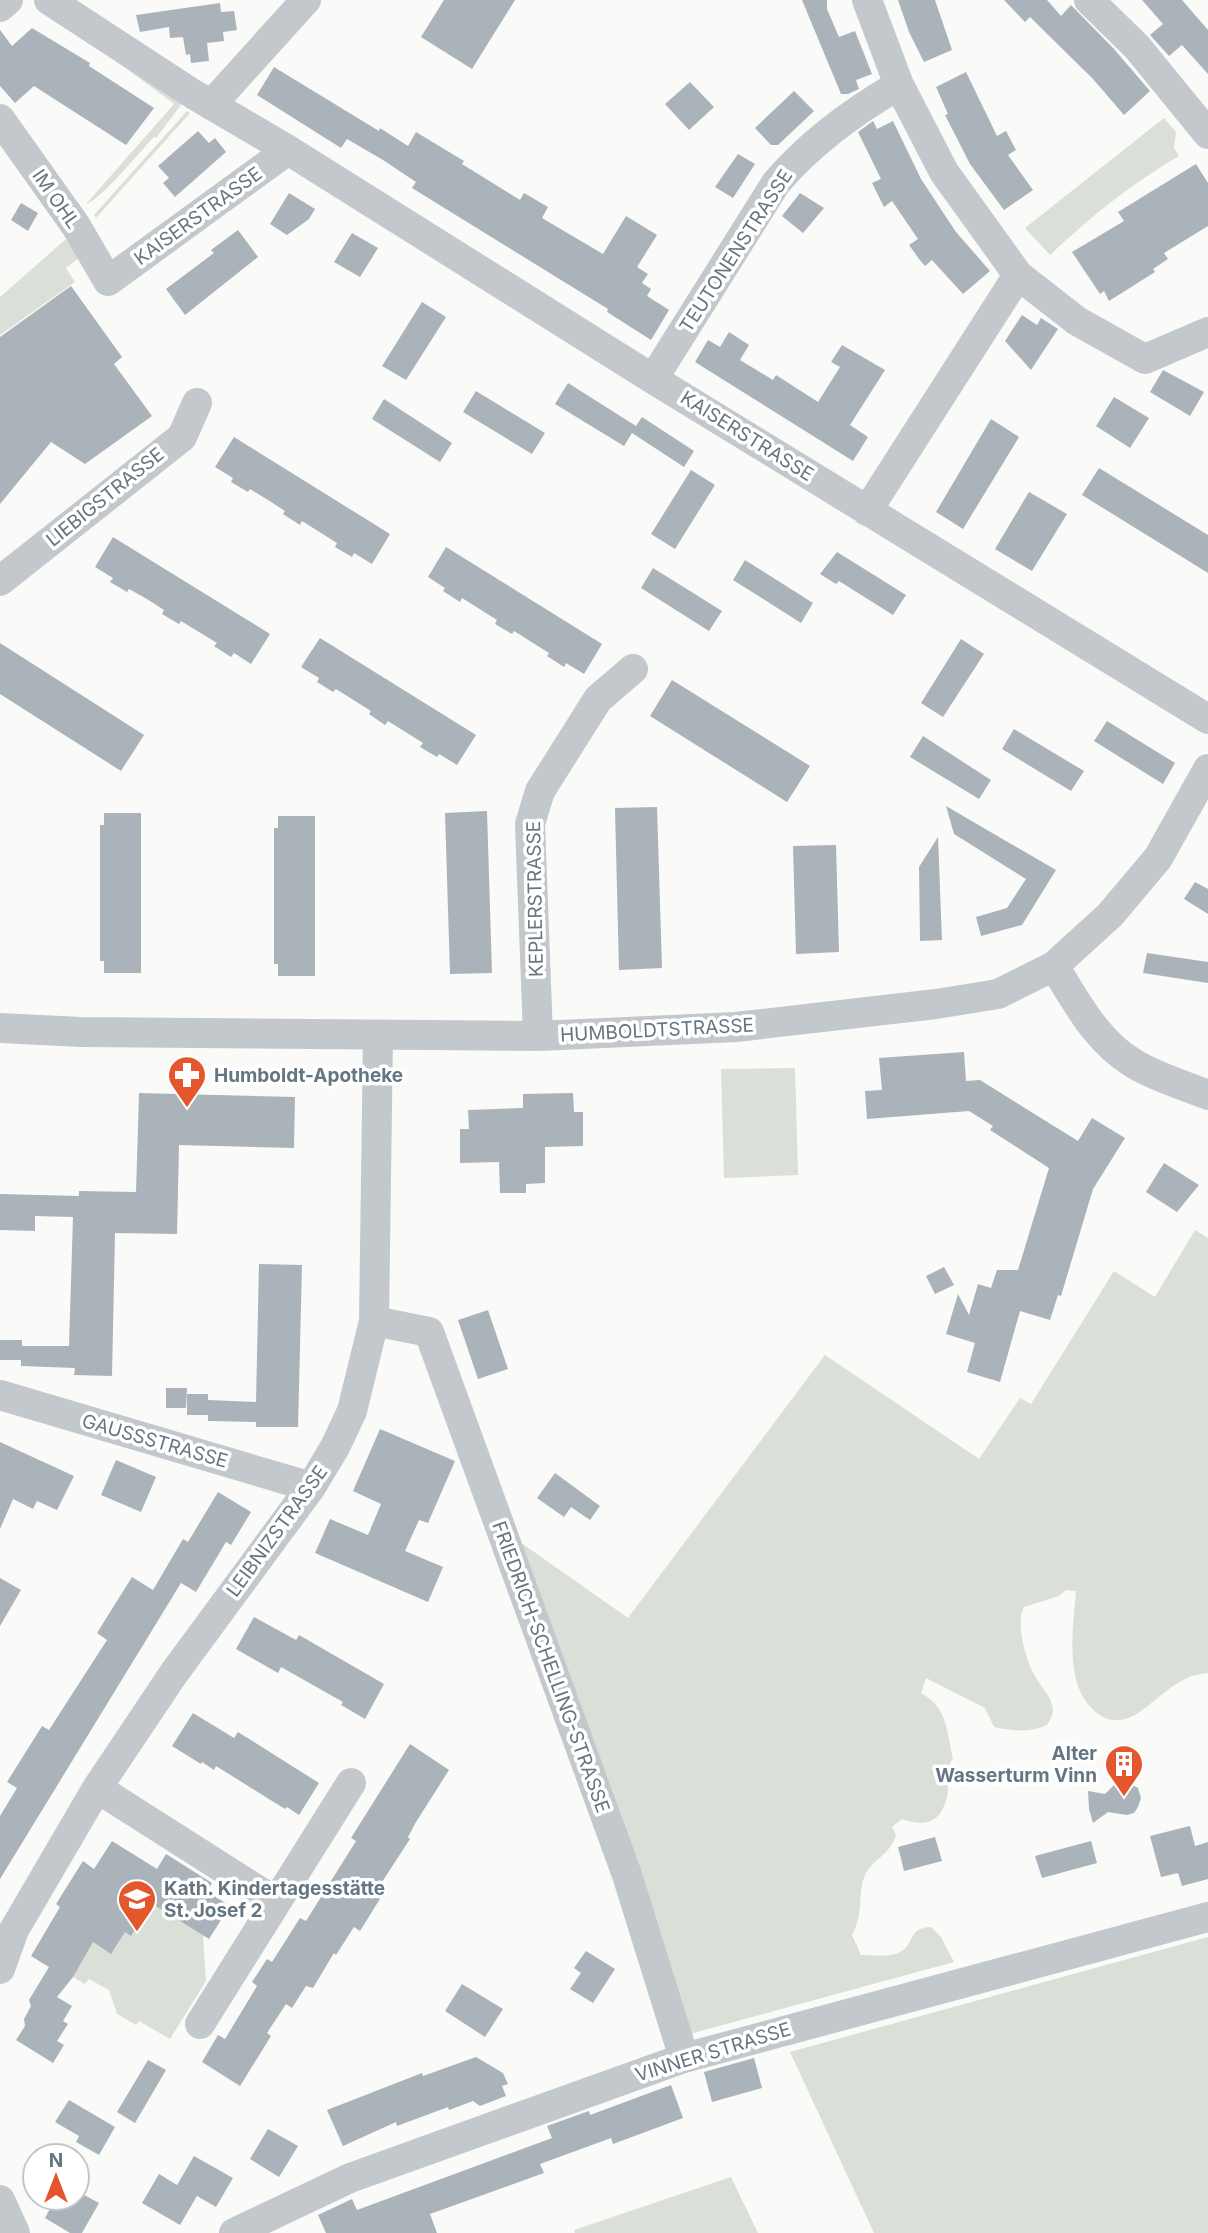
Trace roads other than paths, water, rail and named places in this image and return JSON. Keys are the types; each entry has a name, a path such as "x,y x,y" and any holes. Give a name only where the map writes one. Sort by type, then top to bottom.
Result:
{"street":[{"path":"0,7 8,0"},
{"name":"KAISERSTRASSE","path":"49,0 202,100 288,150 653,379 1208,719"},
{"path":"202,100 306,0"},
{"path":"867,0 899,85 944,172 1018,275 1077,321 1145,359 1208,332"},
{"path":"1089,0 1137,47 1208,134"},
{"name":"TEUTONENSTRASSE","path":"653,379 776,183 822,136 858,108 899,85"},
{"name":"IM OHL","path":"0,119 76,226 108,281"},
{"name":"KAISERSTRASSE","path":"108,281 288,150"},
{"path":"867,511 1018,275"},
{"name":"LIEBIGSTRASSE","path":"0,581 182,436 197,404"},
{"name":"KEPLERSTRASSE","path":"538,1036 530,824 540,792 598,699 633,669"},
{"name":"HUMBOLDTSTRASSE","path":"0,1028 81,1032 538,1036 736,1027 936,1004 998,994 1055,966 1110,915 1158,858 1208,769"},
{"path":"1055,966 1089,1021 1109,1045 1133,1064 1208,1096"},
{"name":"LEIBNIZSTRASSE","path":"0,1969 7,1926 174,1673 311,1487 352,1412 373,1321 377,1036"},
{"name":"FRIEDRICH-SCHELLING-STRASSE","path":"373,1321 429,1332 627,1875 684,2058"},
{"name":"GAUSSSTRASSE","path":"0,1395 311,1487"},
{"path":"200,2024 351,1783"},
{"path":"97,1788 276,1902"},
{"name":"VINNER STRASSE","path":"234,2233 350,2178 684,2058 1208,1917"}],"place":[{"name":"Humboldt-Apotheke","path":"187,1109"},
{"name":"Alter Wasserturm Vinn","path":"1124,1798"},
{"name":"Kath. Kindertagesstätte St. Josef 2","path":"137,1933"}]}
